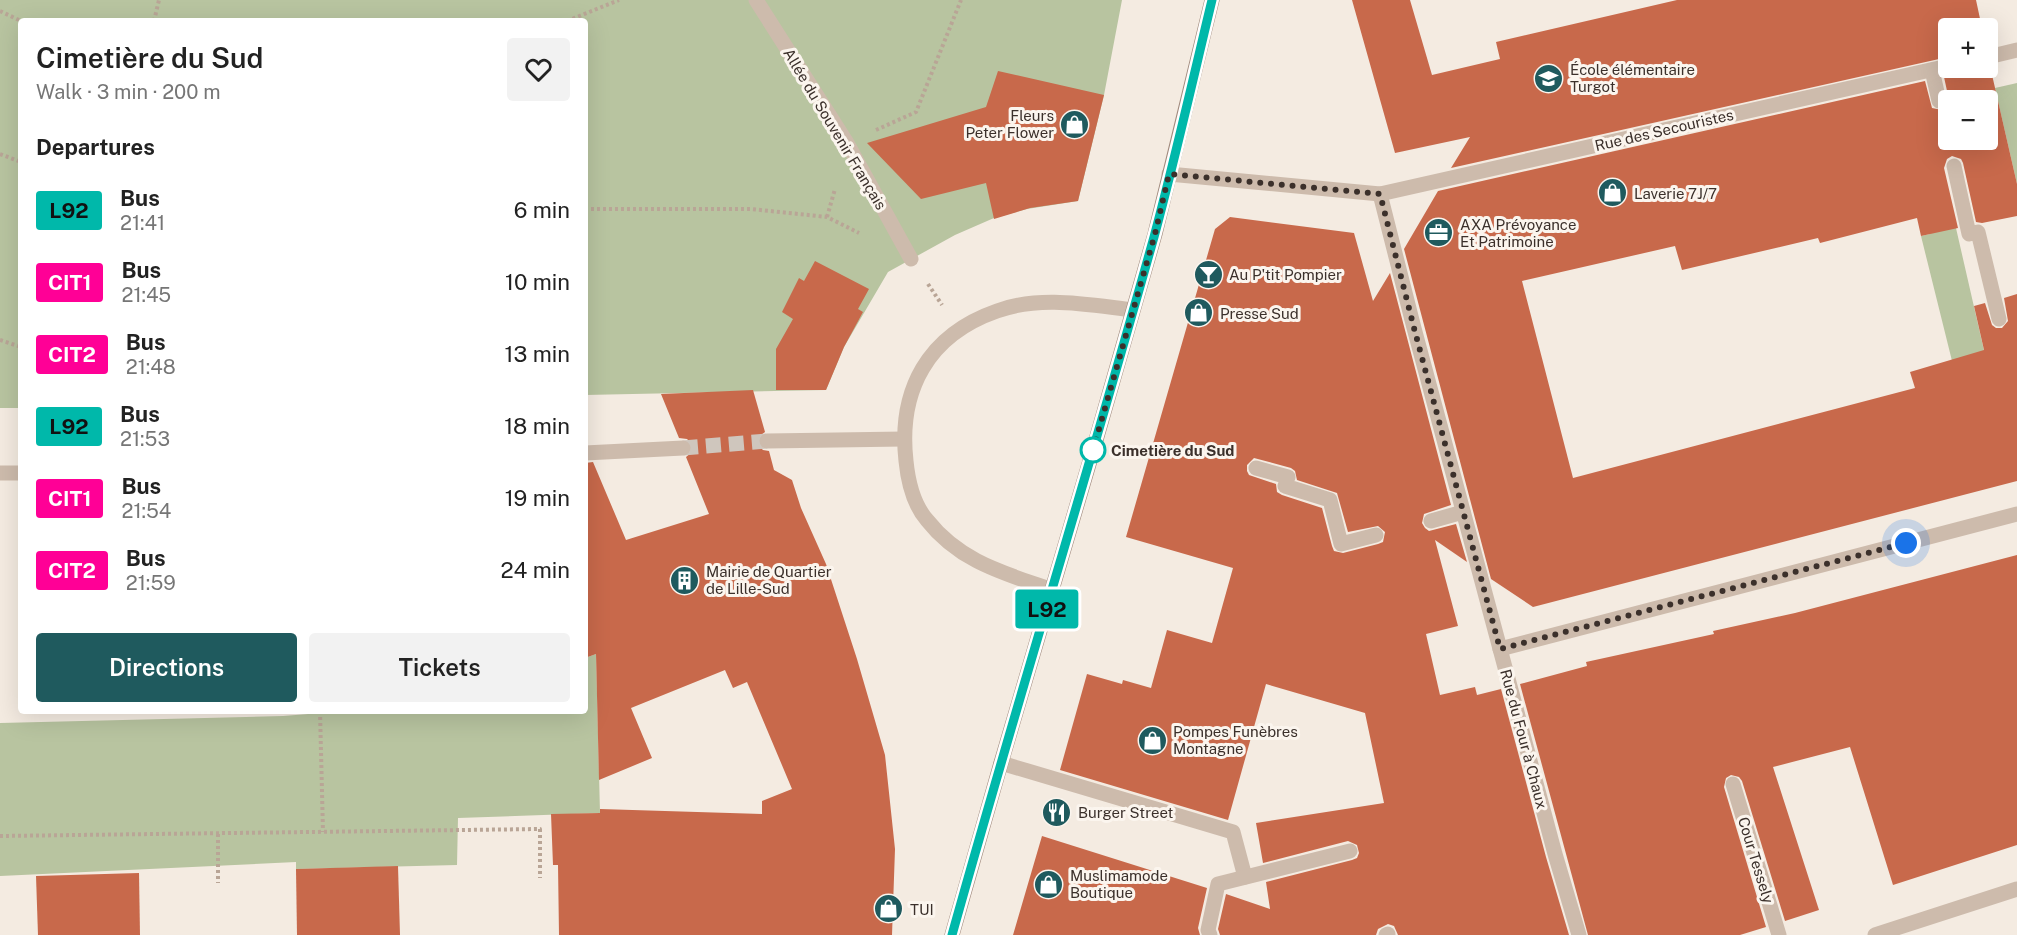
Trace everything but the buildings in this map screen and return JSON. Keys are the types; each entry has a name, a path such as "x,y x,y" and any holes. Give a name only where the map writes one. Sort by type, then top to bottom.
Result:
{"main road":[{"path":"952,935 1133,310 1212,0"}],"street":[{"name":"Allée du Souvenir Français","path":"756,0 847,143 911,259"},
{"path":"1998,55 2017,50"},
{"name":"Rue des Secouristes","path":"1169,174 1380,194 1938,68"},
{"path":"1932,70 1938,97"},
{"path":"1954,166 1970,234 1978,232 1999,319"},
{"name":"Rue du Four à Chaux","path":"1380,194 1463,512 1579,935"},
{"path":"1052,590 987,567 965,555 925,519 908,478 904,439 906,410 914,384 937,349 958,329 998,310 1021,305 1070,303 1133,310"},
{"path":"767,441 904,439"},
{"path":"588,453 683,448"},
{"path":"1256,468 1288,477 1286,486 1330,500 1341,544 1376,535"},
{"path":"0,473 18,473"},
{"path":"1431,521 1463,512"},
{"path":"1500,649 2017,514"},
{"path":"1000,763 1233,832 1245,877"},
{"name":"Cour Tessely","path":"1732,784 1779,935"},
{"path":"1210,935 1208,930 1218,884 1350,851"},
{"path":"1875,935 2017,889"}],"path":[{"path":"155,18 157,0"},
{"path":"574,18 619,0"},
{"path":"827,217 847,143 916,112 961,0"},
{"path":"0,11 18,20"},
{"path":"0,154 18,161"},
{"path":"588,209 751,209 827,217 911,259 958,329"},
{"path":"0,340 18,346"},
{"path":"320,714 323,832"},
{"path":"0,836 540,829 540,879"},
{"path":"218,834 218,883"}],"green space":[{"path":"0,0 1122,0 1104,95 1078,201 1027,209 994,218 955,235 888,272 844,347 826,390 588,395 588,18 18,18 18,408 0,408"},
{"path":"2017,83 2017,184 1998,101 1998,90 1995,88"},
{"path":"1953,215 1988,368 1956,377 1921,236 1930,234"},
{"path":"596,654 600,813 458,818 457,865 296,869 296,862 0,876 0,723 308,714 588,714 588,657"}],"tunnel":[{"path":"683,448 767,441"}],"bus line":[{"name":"L92","path":"952,935 1155,234 1212,0"}],"place":[{"name":"École élémentaire Turgot","path":"1549,78"},
{"name":"Fleurs Peter Flower","path":"1075,124"},
{"name":"Laverie 7J/7","path":"1613,193"},
{"name":"AXA Prévoyance Et Patrimoine","path":"1439,233"},
{"name":"Au P'tit Pompier","path":"1208,274"},
{"name":"Presse Sud","path":"1199,313"},
{"name":"Cimetière du Sud","path":"1093,450"},
{"name":"Mairie de Quartier de Lille-Sud","path":"685,580"},
{"name":"Pompes Funèbres Montagne","path":"1152,740"},
{"name":"Burger Street","path":"1057,812"},
{"name":"Muslimamode Boutique","path":"1049,884"},
{"name":"TUI","path":"889,909"}],"route":[{"path":"1093,450 1155,234 1169,174 1380,194 1500,649 1906,543"}]}
